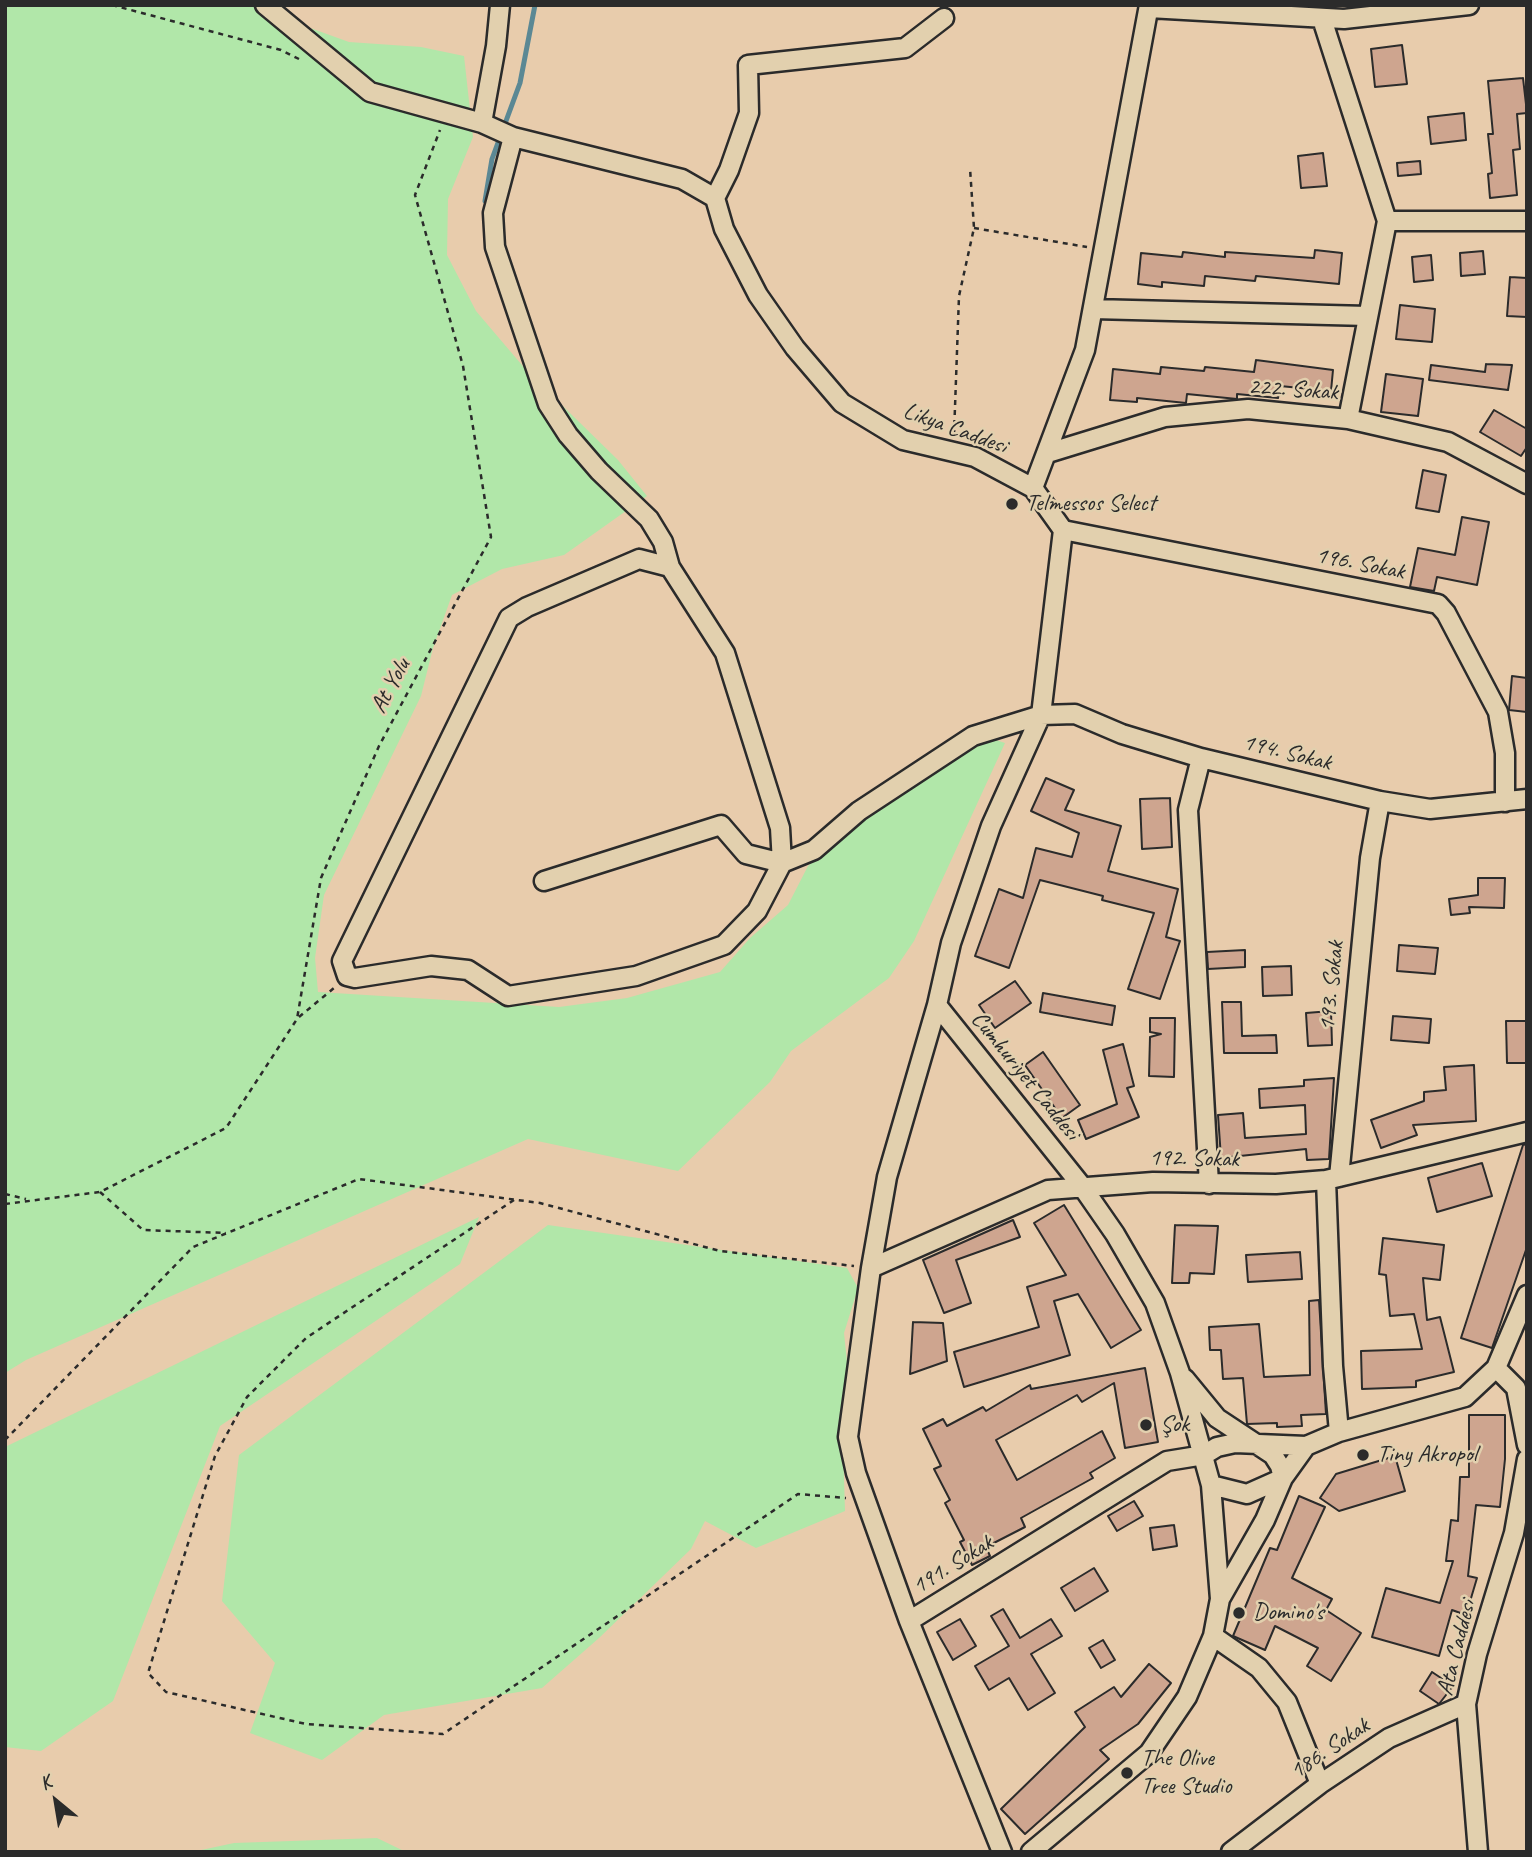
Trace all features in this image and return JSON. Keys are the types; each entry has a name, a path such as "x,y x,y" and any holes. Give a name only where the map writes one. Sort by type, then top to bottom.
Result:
{"street":[{"path":"265,5 370,92 498,131 682,179 715,198 729,170 748,113 748,65 905,48 944,18"},
{"path":"500,5 496,46 498,131 493,213 495,247 548,404 591,462 649,519 663,542 670,567 725,653 780,828 782,863 757,912 724,945 636,976 508,996 468,970 431,966 355,978 347,976 342,961 509,618 527,607 639,559 670,567"},
{"path":"1033,488 1085,350 1149,7 1322,19 1344,12 1469,5"},
{"path":"1322,19 1387,221 1348,419"},
{"name":"Likya Caddesi","path":"715,198 724,229 758,295 795,348 842,403 903,440 975,457 1033,488 1063,530"},
{"path":"1387,221 1527,221"},
{"path":"1093,309 1368,316"},
{"name":"222. Sokak","path":"1048,453 1165,417 1248,409 1348,419 1448,442 1527,484"},
{"path":"1041,715 1063,530"},
{"name":"196. Sokak","path":"1063,530 1438,604 1446,613 1498,712 1505,753 1505,802"},
{"name":"194. Sokak","path":"782,863 814,850 859,811 973,736 1041,715 1075,714 1122,734 1201,758 1380,801 1430,809 1527,799"},
{"name":"Cumhuriyet Caddesi","path":"1031,1852 1149,1753 1187,1697 1213,1636 1220,1599 1211,1485 1180,1373 1155,1303 1115,1234 1082,1185 937,1005 951,943 991,826 1041,715"},
{"path":"1201,758 1188,810 1209,1184"},
{"name":"193. Sokak","path":"1339,1432 1334,1366 1333,1179 1370,858 1380,801"},
{"path":"544,881 721,825 746,854 782,863"},
{"path":"909,1621 866,1499 848,1437 871,1268 887,1177 937,1005"},
{"name":"192. Sokak","path":"871,1268 1048,1190 1082,1185 1153,1182 1209,1184 1333,1179 1527,1132"},
{"path":"1204,1455 1217,1447 1235,1443 1306,1446 1339,1432 1465,1398 1496,1368 1527,1295"},
{"path":"1496,1368 1522,1392 1527,1445"},
{"path":"1180,1373 1217,1418 1273,1455 1283,1478"},
{"path":"1220,1599 1265,1520 1283,1478 1306,1446"},
{"name":"191. Sokak","path":"1002,1852 909,1621 1167,1461 1204,1455"},
{"name":"Ata Caddesi","path":"1478,1852 1466,1704 1477,1654 1514,1533 1527,1459"},
{"path":"1211,1485 1247,1494 1283,1478"},
{"path":"1213,1636 1259,1668 1287,1702 1320,1784"},
{"name":"186. Sokak","path":"1231,1852 1320,1784 1389,1738 1466,1704"}],"path":[{"path":"112,5 281,50 314,66"},
{"name":"At Yolu","path":"100,1192 226,1128 297,1019 321,878 379,747 491,537 463,366 415,195 447,114"},
{"path":"953,452 959,296 974,228 970,167"},
{"path":"974,228 1104,250"},
{"path":"297,1019 347,976"},
{"path":"5,1440 193,1247 359,1179 540,1203 720,1251 871,1268"},
{"path":"5,1203 100,1192 142,1230 227,1233"},
{"path":"5,1194 29,1200"},
{"path":"514,1200 306,1338 247,1397 215,1456 148,1673 166,1692 306,1724 443,1734 798,1494 866,1499"}],"green space":[{"path":"5,5 256,5 277,16 349,42 421,47 464,56 473,137 448,199 447,255 476,311 527,371 618,460 647,496 564,555 502,569 452,595 433,648 421,696 324,895 315,958 318,992 559,1007 627,998 720,972 750,938 788,905 808,866 849,825 990,738 1005,743 914,941 889,978 791,1051 770,1082 678,1171 528,1139 26,1360 5,1373"},
{"path":"479,1217 460,1264 220,1426 113,1701 41,1751 5,1747 5,1447"},
{"path":"548,1225 847,1268 858,1288 844,1333 849,1382 842,1411 845,1511 756,1548 705,1521 691,1549 599,1638 542,1688 384,1715 322,1760 250,1733 275,1663 222,1601 239,1455"},
{"path":"377,1838 406,1852 192,1852 234,1843"}],"building":[{"path":"1402,45 1407,84 1375,87 1371,49"},
{"path":"1523,78 1527,113 1517,114 1520,149 1513,150 1517,195 1490,198 1488,174 1492,173 1488,134 1493,134 1488,81"},
{"path":"1464,113 1466,140 1431,144 1428,117"},
{"path":"1323,153 1327,186 1301,188 1298,156"},
{"path":"1420,161 1421,174 1398,176 1397,163"},
{"path":"1315,250 1342,253 1339,284 1256,276 1255,281 1205,276 1204,286 1162,282 1162,287 1138,284 1141,253 1182,257 1183,252 1225,257 1225,252 1314,258"},
{"path":"1483,251 1485,274 1461,276 1460,253"},
{"path":"1431,255 1433,280 1414,282 1412,257"},
{"path":"1510,277 1527,278 1527,317 1507,316"},
{"path":"1400,305 1435,309 1432,342 1396,339"},
{"path":"1256,360 1333,370 1331,391 1280,386 1278,398 1237,394 1237,399 1187,394 1186,403 1137,398 1137,402 1110,400 1113,369 1160,374 1161,367 1204,371 1205,367 1254,372"},
{"path":"1486,364 1512,365 1508,390 1429,380 1431,365 1485,372"},
{"path":"1386,374 1423,379 1418,416 1381,412"},
{"path":"1494,410 1527,429 1527,447 1521,456 1480,432"},
{"path":"1423,470 1446,475 1439,512 1416,508"},
{"path":"1462,517 1489,522 1477,585 1437,577 1434,591 1410,587 1418,548 1455,555"},
{"path":"1512,676 1527,678 1527,712 1509,710"},
{"path":"1046,778 1074,790 1065,810 1121,826 1108,871 1178,889 1166,937 1180,941 1160,999 1128,989 1154,913 1102,900 1103,896 1040,880 1009,968 975,956 999,889 1023,898 1036,848 1072,857 1079,833 1031,811"},
{"path":"1170,798 1172,847 1142,849 1140,799"},
{"path":"1478,878 1505,878 1504,908 1469,907 1470,913 1451,915 1449,899 1478,895"},
{"path":"1399,945 1438,948 1435,974 1397,971"},
{"path":"1245,950 1245,967 1208,969 1207,952"},
{"path":"1291,966 1292,995 1263,996 1262,967"},
{"path":"1015,981 1031,1003 995,1028 979,1005"},
{"path":"1043,993 1115,1006 1112,1025 1040,1012"},
{"path":"1222,1002 1241,1002 1242,1036 1276,1035 1277,1053 1224,1053"},
{"path":"1331,1011 1332,1045 1308,1046 1306,1013"},
{"path":"1393,1016 1431,1019 1429,1043 1391,1040"},
{"path":"1150,1018 1175,1018 1174,1077 1149,1076 1150,1037 1161,1034 1150,1032"},
{"path":"1506,1021 1527,1021 1527,1063 1507,1063"},
{"path":"1123,1044 1134,1086 1127,1088 1139,1117 1086,1139 1078,1120 1117,1104 1103,1050"},
{"path":"1043,1052 1080,1105 1062,1118 1025,1065"},
{"path":"1474,1065 1476,1121 1413,1125 1417,1135 1381,1148 1371,1120 1424,1101 1424,1092 1446,1090 1444,1067"},
{"path":"1334,1078 1329,1159 1307,1160 1306,1149 1221,1158 1218,1115 1243,1113 1245,1138 1306,1134 1305,1105 1260,1108 1259,1089 1304,1086 1304,1080"},
{"path":"1527,1144 1527,1247 1492,1348 1461,1338 1523,1145"},
{"path":"1482,1163 1492,1196 1437,1212 1428,1178"},
{"path":"1064,1205 1141,1330 1111,1348 1078,1294 1054,1301 1070,1355 964,1387 954,1352 1039,1327 1027,1287 1066,1275 1034,1223"},
{"path":"1013,1220 1020,1237 956,1260 971,1303 944,1313 923,1260"},
{"path":"1175,1225 1218,1226 1214,1274 1190,1273 1189,1283 1172,1283"},
{"path":"1383,1238 1444,1245 1440,1280 1423,1278 1427,1320 1440,1317 1454,1372 1416,1381 1416,1387 1362,1389 1361,1351 1422,1349 1414,1314 1390,1316 1386,1275 1379,1274"},
{"path":"1300,1252 1302,1279 1248,1282 1246,1255"},
{"path":"1319,1300 1326,1414 1301,1415 1302,1426 1247,1424 1243,1378 1223,1379 1221,1350 1210,1350 1209,1327 1259,1324 1264,1377 1310,1375 1309,1301"},
{"path":"913,1322 943,1323 947,1361 910,1374"},
{"path":"1145,1368 1158,1442 1125,1448 1114,1383 1082,1402 1077,1395 996,1440 1017,1480 1102,1431 1115,1458 1090,1473 1093,1478 1021,1518 1025,1527 986,1547 990,1556 972,1565 960,1542 964,1540 945,1503 950,1500 934,1469 941,1466 923,1429 943,1419 947,1426 983,1407 986,1411 1030,1385 1031,1389"},
{"path":"1469,1415 1505,1415 1505,1459 1500,1507 1476,1505 1468,1576 1477,1578 1466,1615 1452,1610 1439,1656 1372,1637 1386,1588 1440,1603 1453,1561 1446,1561 1451,1520 1458,1521 1460,1477 1469,1477"},
{"path":"1395,1456 1405,1491 1339,1511 1320,1498 1336,1474"},
{"path":"1299,1496 1325,1507 1292,1578 1332,1599 1326,1610 1361,1633 1331,1681 1307,1666 1318,1648 1275,1626 1265,1650 1233,1636 1270,1548 1277,1550"},
{"path":"1134,1501 1143,1516 1117,1531 1108,1516"},
{"path":"1174,1525 1177,1546 1153,1550 1150,1528"},
{"path":"1094,1568 1108,1591 1075,1611 1061,1588"},
{"path":"1003,1609 1020,1638 1051,1619 1062,1636 1031,1654 1055,1693 1028,1710 1009,1678 989,1690 975,1666 1009,1646 991,1616"},
{"path":"960,1619 976,1646 953,1660 937,1632"},
{"path":"1103,1640 1115,1660 1101,1668 1089,1648"},
{"path":"1149,1664 1171,1683 1138,1724 1100,1750 1109,1759 1025,1834 1001,1809 1085,1727 1075,1712 1114,1687 1121,1697"},
{"path":"1432,1672 1453,1686 1439,1704 1420,1691"}],"waterway":[{"path":"485,201 492,159 520,83 535,5"}],"place":[{"name":"Telmessos Select","path":"1012,504"},
{"name":"Şok","path":"1146,1425"},
{"name":"Tiny Akropol","path":"1363,1455"},
{"name":"Domino's","path":"1239,1613"},
{"name":"The Olive Tree Studio","path":"1127,1773"}]}
